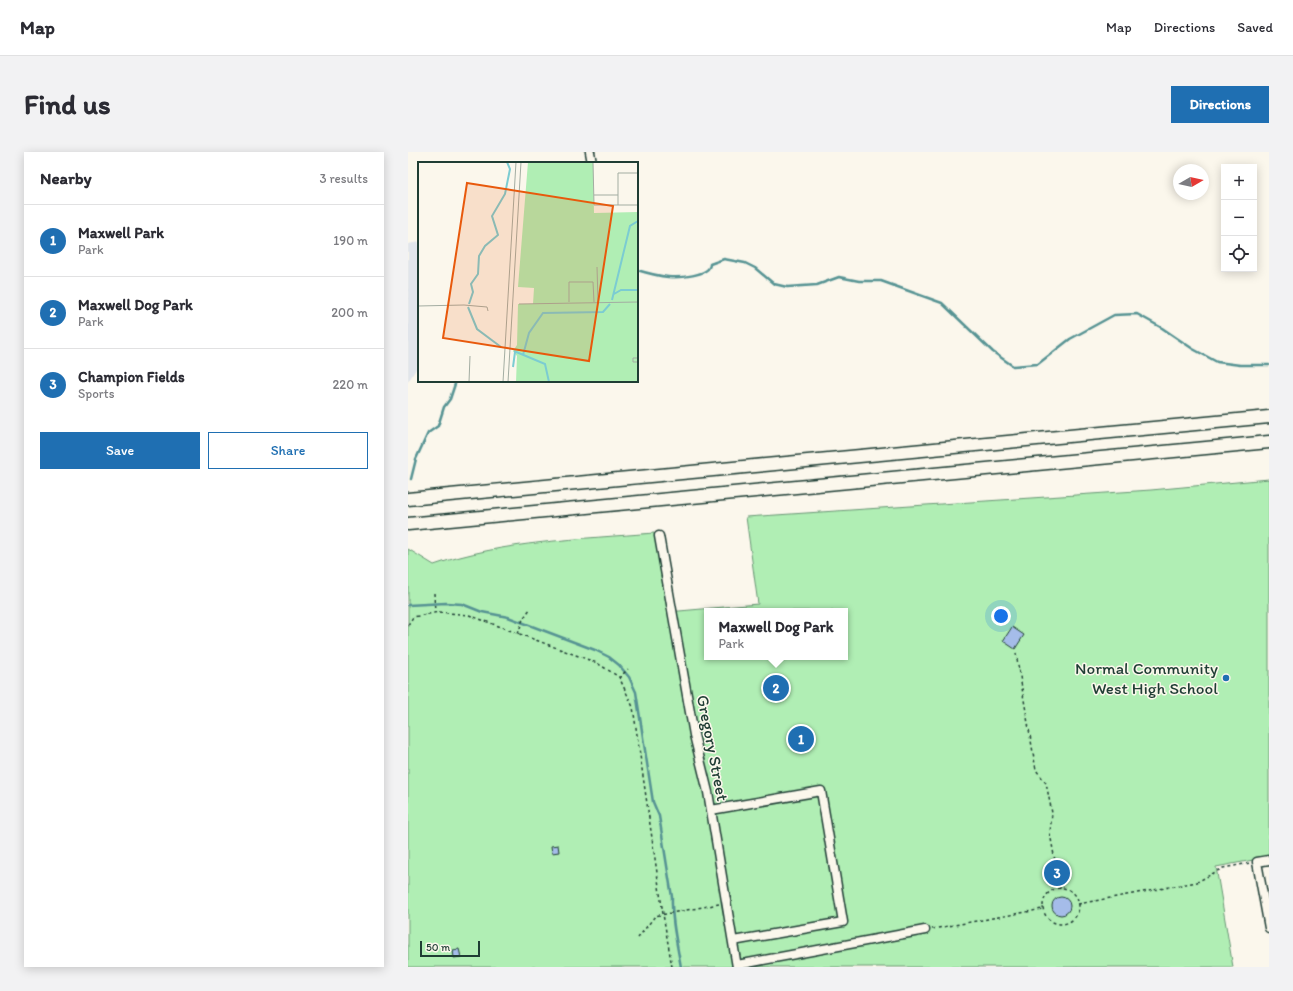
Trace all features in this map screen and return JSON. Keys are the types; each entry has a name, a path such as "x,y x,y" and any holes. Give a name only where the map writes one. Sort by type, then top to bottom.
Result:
{"highway":[{"path":"408,499 1269,417"},
{"path":"408,524 1269,442"}],"street":[{"path":"590,152 592,162"},
{"name":"Gregory Street","path":"659,536 694,735 708,792 737,966"},
{"path":"711,810 821,791 842,922 733,941"},
{"path":"1269,860 1257,862 1269,928"},
{"path":"737,966 924,930"}],"path":[{"path":"434,593 435,613"},
{"path":"518,634 523,620 530,610"},
{"path":"408,625 413,617 439,612 469,616 597,663 619,678 633,707 672,967"},
{"path":"1016,653 1036,770 1046,783 1052,813 1050,833 1060,889"},
{"path":"619,678 627,670"},
{"path":"1078,904 1197,882 1222,868 1257,862"},
{"path":"1060,889 1069,890 1074,894 1078,904 1076,916 1067,923 1054,923 1045,915 1043,909 1043,903 1048,894 1053,890 1060,889"},
{"path":"638,938 654,916 726,903"},
{"path":"924,930 1043,909"}],"shaded area":[{"path":"418,242 418,366 408,382 408,244"}],"green space":[{"path":"1269,479 1269,857 1216,867 1233,967 408,967 408,549 434,565 487,551 542,542 654,533 668,612 704,609 704,660 848,660 848,608 713,608 758,604 746,517 1151,490"}],"building":[{"path":"1012,627 1024,635 1015,649 1003,641"},
{"path":"558,845 559,852 552,853 551,846"},
{"path":"1061,897 1067,900 1070,906 1067,912 1061,915 1055,912 1052,906 1055,900"},
{"path":"459,949 461,957 454,958 453,950"}],"waterway":[{"path":"638,270 664,277 686,276 699,274 709,268 710,264 724,259 745,263 755,268 774,284 787,287 817,285 839,277 859,281 881,281 942,303 993,352 1013,366 1038,364 1070,339 1114,315 1137,314 1162,328 1193,349 1217,362 1240,365 1269,365"},
{"path":"411,479 416,459 428,433 438,426 444,407 450,399 456,382"},
{"path":"408,605 446,603 462,604 482,612 508,617 595,650 609,657 619,665 629,677 636,692 653,802 659,816 672,897 672,914 681,967"}],"place":[{"name":"Normal Community West High School","path":"1226,678"},
{"name":"Maxwell Dog Park","path":"776,688"},
{"name":"Maxwell Park","path":"801,739"},
{"name":"Champion Fields","path":"1057,873"}]}
